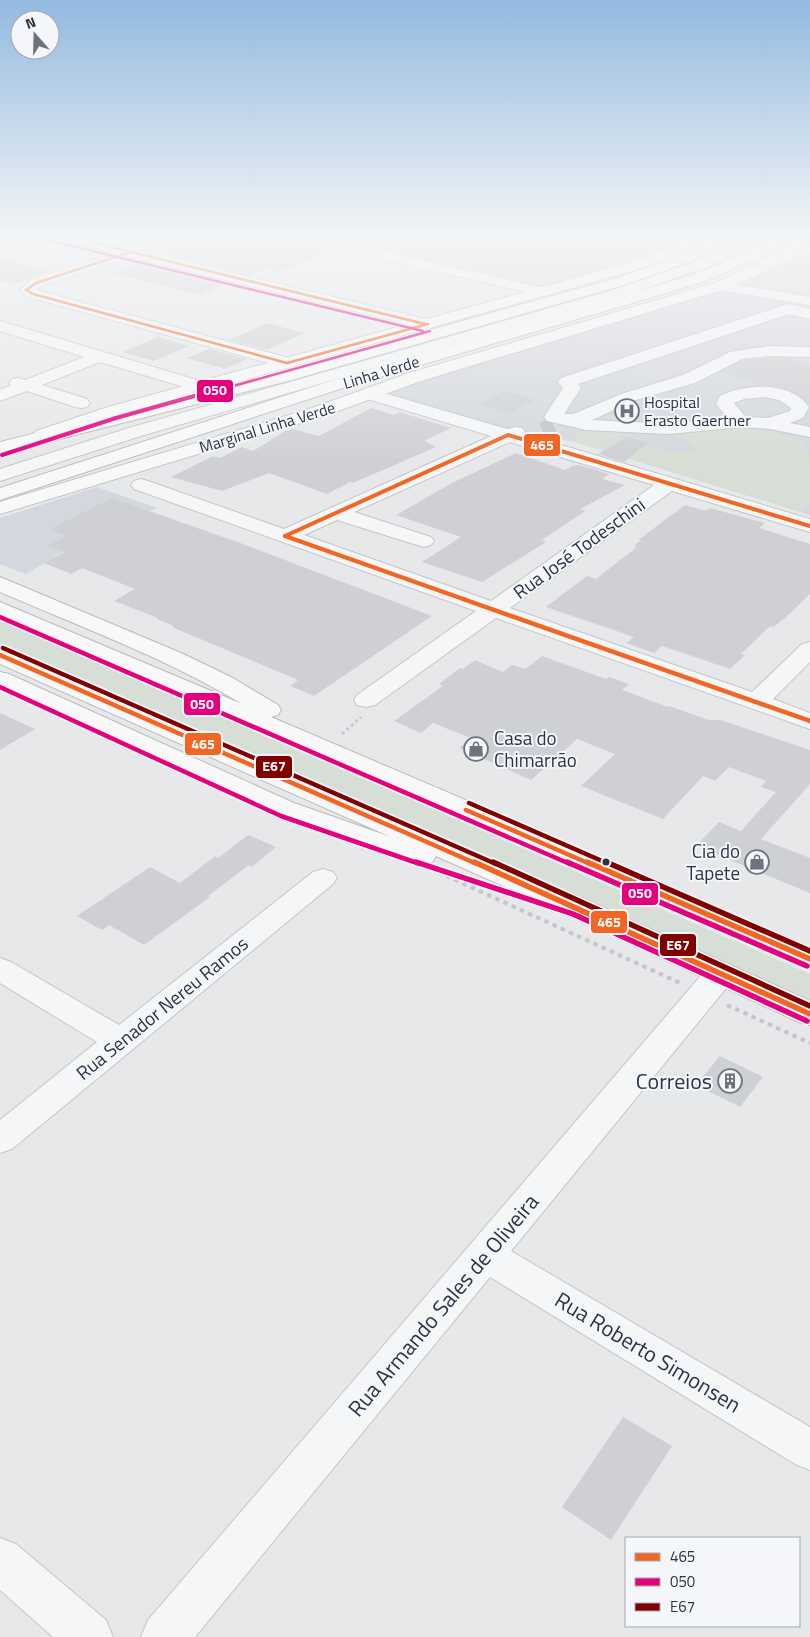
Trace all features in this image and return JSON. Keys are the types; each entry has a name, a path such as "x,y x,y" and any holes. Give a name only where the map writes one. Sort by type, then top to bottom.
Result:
{"main road":[{"path":"20,442 114,411 477,310"},
{"name":"Linha Verde","path":"0,448 282,377 519,310"},
{"name":"Linha Verde","path":"0,494 92,466 359,378 590,310"},
{"name":"Marginal Linha Verde","path":"0,508 318,412 415,377 638,310"},
{"path":"206,446 359,378"},
{"path":"0,584 200,671 379,773"},
{"path":"0,609 810,959"},
{"path":"0,655 576,907 725,990 810,1014"},
{"path":"0,679 284,809 359,836 576,907"}],"street":[{"path":"94,310 288,363"},
{"path":"372,310 428,324"},
{"path":"0,475 138,431 554,310"},
{"path":"540,428 572,388 567,382 783,310"},
{"path":"794,310 810,314"},
{"path":"752,320 781,329"},
{"path":"0,326 201,387"},
{"path":"285,536 540,428 590,416 624,399 706,372 726,359 748,353 777,350 807,340"},
{"path":"777,350 778,354 810,359"},
{"path":"0,396 100,356"},
{"path":"5,378 81,403"},
{"path":"741,422 725,404 726,400 739,394 751,392 775,394 791,399 800,407 797,414 770,424"},
{"path":"370,394 540,428 669,484 810,526"},
{"path":"540,428 586,425 669,429 741,422 770,424 810,432"},
{"path":"0,465 138,431"},
{"name":"Rua José Todeschini","path":"367,706 493,609 669,484"},
{"path":"141,485 810,721"},
{"path":"336,513 424,541"},
{"path":"756,702 810,649"},
{"name":"Rua Senador Nereu Ramos","path":"0,1139 323,878"},
{"path":"0,969 120,1042"},
{"name":"Rua Armando Sales de Oliveira","path":"165,1637 485,1254 725,990"},
{"name":"Rua Roberto Simonsen","path":"485,1254 810,1450"},
{"path":"0,1560 89,1637"}],"path":[{"path":"342,734 367,706"},
{"path":"428,868 681,984"},
{"path":"725,990 810,1043"}],"shaded area":[{"name":"Hospital Erasto Gaertner","path":"656,310 810,310 810,515 575,442 496,428 391,395 388,391"},
{"path":"723,428 772,432 802,440 810,459 810,504 802,512 575,442 576,433 609,431 628,437 642,445 673,452 695,452 693,444 669,433"},
{"path":"97,487 157,508 63,552 26,574 0,564 0,518"},
{"path":"0,620 810,974 810,1002 0,643"}],"building":[{"path":"267,323 305,333 267,350 229,340"},
{"path":"158,337 189,346 154,361 123,352"},
{"path":"209,349 247,359 225,369 187,358"},
{"path":"786,358 810,367 810,404 792,391 780,387 759,385 722,371 743,361"},
{"path":"505,391 535,400 507,414 481,403"},
{"path":"371,408 394,415 400,412 451,428 424,441 436,447 353,483 350,482 327,494 269,473 222,491 171,477 213,456 220,458 242,447 253,451 285,431 293,429 319,436"},
{"path":"627,437 648,443 624,462 598,454"},
{"path":"516,453 565,470 579,465 609,474 602,479 625,485 580,509 585,511 542,540 546,542 482,582 422,562 461,537 396,515 452,483"},
{"path":"112,498 243,544 432,616 314,696 290,686 298,680 172,627 174,626 156,619 158,618 114,601 135,589 82,568 71,574 44,563 65,552 48,545 67,536 50,529"},
{"path":"685,505 705,511 710,508 765,523 759,528 810,544 810,594 785,618 773,627 770,626 741,654 745,655 730,669 662,646 654,653 626,643 634,637 546,607 587,576 596,579 637,547 634,546 641,540 638,540"},
{"path":"542,656 606,679 609,677 629,684 622,690 668,707 709,720 721,720 810,750 810,784 761,839 810,858 810,893 696,846 719,822 741,831 776,792 761,787 766,781 729,767 715,781 703,776 663,819 581,786 615,754 577,739 531,780 459,748 471,738 433,723 421,733 394,721 443,686 439,684 460,668 463,669 475,660 503,672 512,665 525,669"},
{"path":"0,713 35,729 0,750"},
{"path":"248,835 276,847 252,867 249,865 208,896 210,897 144,945 109,925 102,930 77,916 150,867 180,883 215,856 218,858"},
{"name":"Correios","path":"720,1056 763,1077 740,1107 696,1085"},
{"path":"623,1417 672,1446 611,1540 562,1507"}],"tunnel":[{"path":"543,432 554,427"}],"transit line":[{"name":"465","path":"93,310 287,363 428,324"},
{"name":"050","path":"338,310 423,331"},
{"name":"465","path":"369,310 425,324"},
{"name":"050","path":"2,455 116,418 430,331"},
{"name":"465","path":"285,536 508,435 810,526"},
{"name":"465","path":"285,536 810,721"},
{"name":"050","path":"0,617 807,966"},
{"name":"E67","path":"3,648 579,900 810,1006"},
{"name":"465","path":"0,655 576,907 810,1014"},
{"name":"050","path":"0,687 281,816 573,914 807,1021"},
{"name":"E67","path":"469,803 810,951"},
{"name":"465","path":"466,810 810,959"}],"place":[{"name":"Hospital Erasto Gaertner","path":"627,411"},
{"name":"Casa do Chimarrão","path":"476,749"},
{"name":"Cia do Tapete","path":"757,862"},
{"name":"Correios","path":"730,1081"}]}
